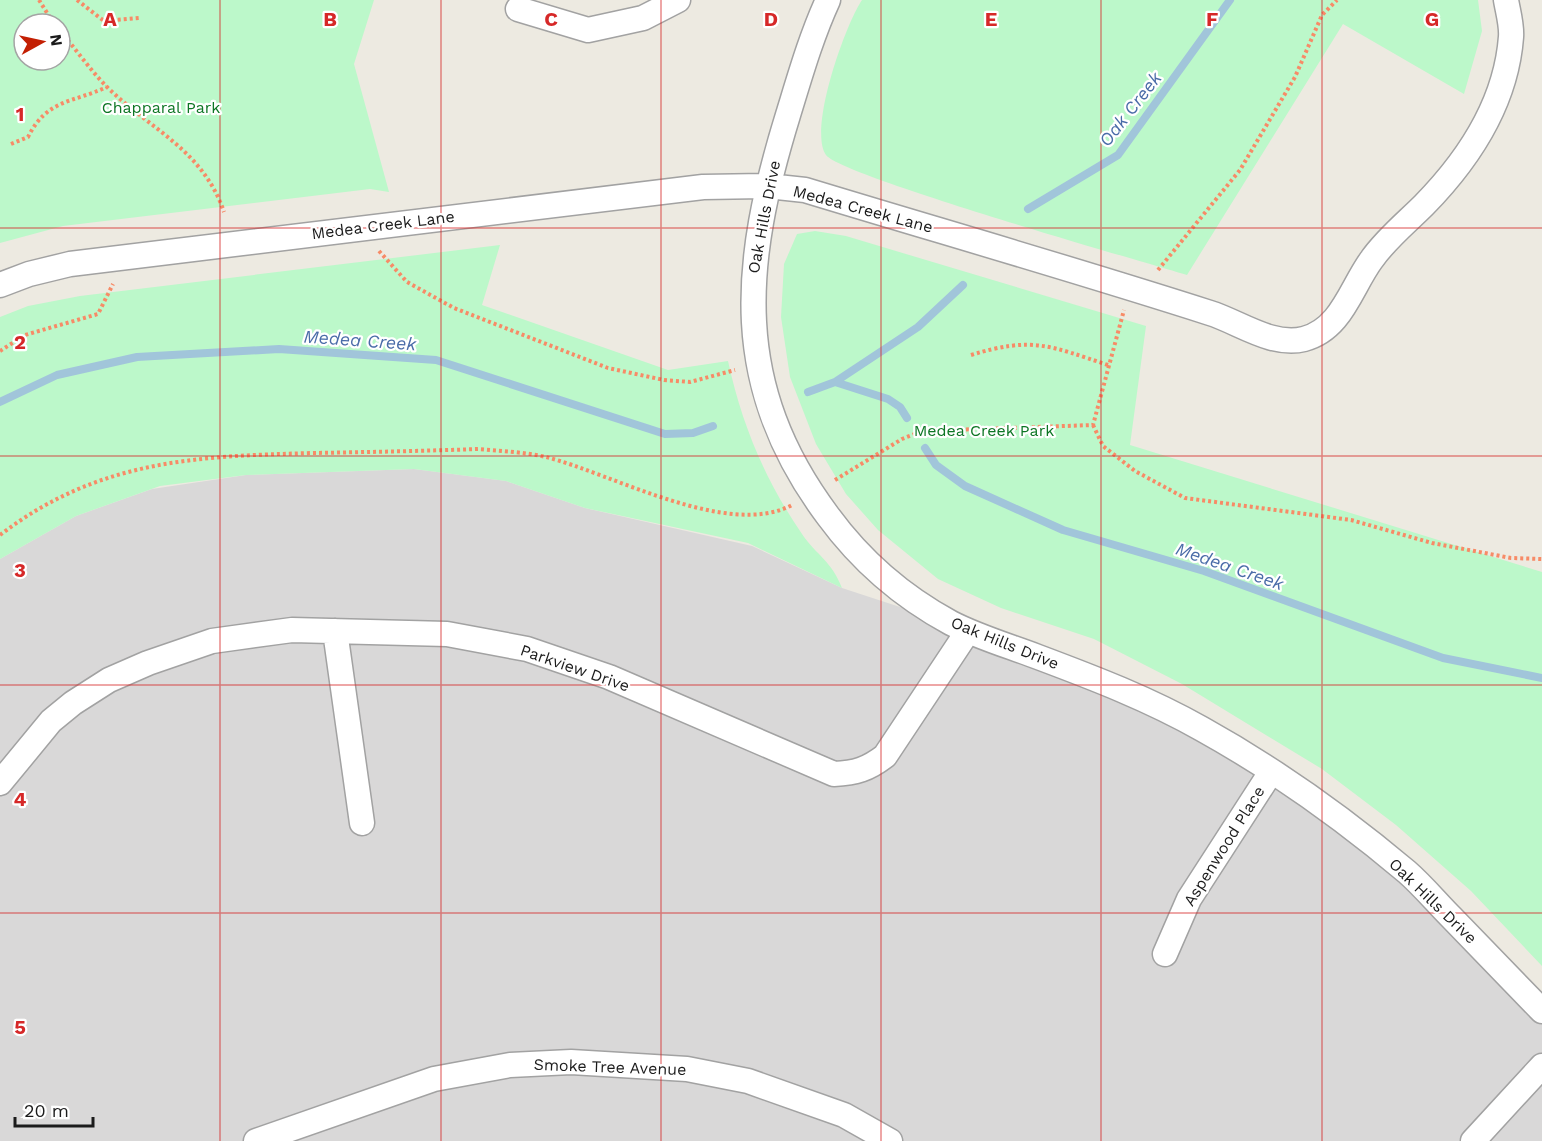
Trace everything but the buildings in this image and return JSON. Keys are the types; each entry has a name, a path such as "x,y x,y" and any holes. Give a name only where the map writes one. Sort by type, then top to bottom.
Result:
{"street":[{"path":"518,9 588,30 643,18 678,0"},
{"name":"Oak Hills Drive","path":"828,0 816,26 768,186 753,273 752,319 757,364 777,428 793,465 848,543 896,588 968,630 1134,693 1204,730 1317,802 1409,874 1542,1011"},
{"name":"Medea Creek Lane","path":"0,285 29,274 70,264 704,186 768,186 805,190 1116,283 1227,318 1271,338 1304,339 1335,322 1372,258 1452,176 1480,135 1493,108 1507,61 1511,35 1506,0"},
{"name":"Parkview Drive","path":"0,783 51,721 73,703 109,680 148,663 212,641 254,633 335,631 447,634 527,649 609,677 834,774 854,773 871,767 885,756 968,630"},
{"path":"335,631 362,823"},
{"name":"Aspenwood Place","path":"1165,954 1189,899 1271,772"},
{"name":"Smoke Tree Avenue","path":"256,1141 434,1079 510,1065 571,1062 687,1069 748,1081 844,1115 890,1141"},
{"path":"1473,1141 1542,1066"}],"path":[{"path":"77,0 104,21 139,18"},
{"path":"1155,274 1240,170 1295,77 1322,15 1337,0"},
{"path":"72,45 107,87 195,159 216,190 224,212"},
{"path":"11,144 28,137 46,110 107,87"},
{"path":"379,226 379,251 407,282 454,308 608,368 664,381 690,382 757,364"},
{"path":"0,351 24,335 98,314 113,284 109,259"},
{"path":"1124,309 1094,425 1103,446 1135,471 1185,498 1351,520 1432,543 1511,558 1542,559"},
{"path":"971,355 1004,345 1028,343 1054,347 1108,365"},
{"path":"833,482 902,439 922,431 1094,425"},
{"path":"0,536 26,515 78,488 125,472 158,465 235,455 478,449 546,458 675,500 740,516 779,512 792,505"}],"shaded area":[{"path":"414,469 506,481 585,508 752,546 842,588 958,626 1134,693 1317,802 1542,1010 1542,1141 0,1141 0,559 76,516 152,489 246,475"}],"green space":[{"name":"Chapparal Park","path":"0,0 374,0 354,64 389,192 370,189 63,226 0,243"},
{"path":"862,0 1478,0 1482,31 1464,94 1343,24 1187,275 935,199 844,166 826,155 822,142 825,102 838,53"},
{"name":"Medea Creek Park","path":"815,231 846,236 1146,326 1130,445 1542,572 1542,966 1471,891 1396,825 1322,769 1182,684 1094,639 1001,608 938,579 878,530 846,494 816,444 790,377 781,317 784,264 797,234"},
{"path":"500,245 482,305 668,370 728,361 740,407 766,472 802,534 828,564 842,588 748,543 585,508 506,481 414,469 246,475 160,486 76,516 0,559 0,317 28,306 80,296"}],"waterway":[{"name":"Oak Creek","path":"1028,209 1118,155 1230,0"},
{"name":"Oak Creek","path":"835,382 918,327 963,285"},
{"name":"Medea Creek","path":"0,402 57,375 137,357 279,349 436,360 665,434 693,433 713,426"},
{"name":"Medea Creek","path":"808,392 835,382 888,399 900,407 907,418"},
{"name":"Medea Creek","path":"925,448 936,465 965,486 1063,530 1204,571 1443,658 1542,678"}]}
